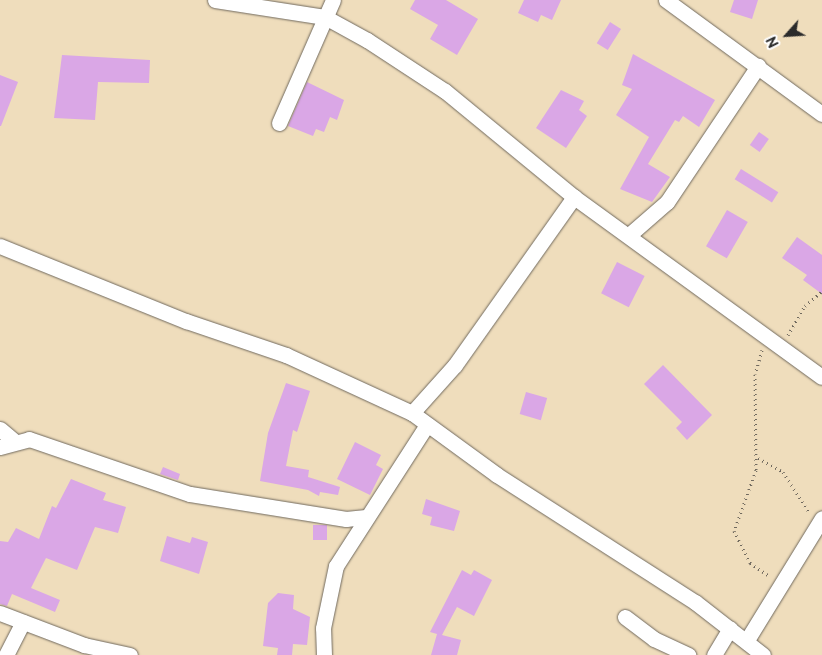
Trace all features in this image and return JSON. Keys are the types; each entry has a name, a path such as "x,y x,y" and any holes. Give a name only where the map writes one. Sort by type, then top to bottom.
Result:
{"street":[{"path":"215,0 325,17 445,91 574,197 770,337 822,377"},
{"path":"279,123 316,47 325,17 333,0"},
{"path":"667,0 822,114"},
{"path":"629,236 667,202 758,66"},
{"path":"412,414 455,365 574,197"},
{"path":"0,246 186,321 286,355 412,414 730,628 764,655"},
{"path":"323,655 323,628 336,566 366,517 383,498 427,424"},
{"path":"0,429 7,444 29,439 77,453 152,483 209,498 346,519 366,517"},
{"path":"746,640 783,584 819,522"},
{"path":"0,613 84,644 130,655"},
{"path":"625,616 654,639 689,655"},
{"path":"6,655 23,622"},
{"path":"714,655 730,628"}],"path":[{"path":"783,347 805,306 822,291"},
{"path":"770,337 755,374 758,458 734,532 750,563 783,584"},
{"path":"758,458 783,472 819,522"}],"building":[{"path":"415,0 446,0 478,19 457,55 430,39 438,25 410,9"},
{"path":"524,0 561,0 552,20 541,15 538,22 518,13"},
{"path":"734,0 758,0 752,19 730,12"},
{"path":"610,22 621,29 608,50 597,43"},
{"path":"633,54 715,100 699,127 683,116 679,122 675,120 648,164 670,177 652,202 620,189 649,137 616,115 632,89 622,85"},
{"path":"62,55 150,60 149,83 98,82 95,120 54,118"},
{"path":"0,75 18,82 1,126 0,126"},
{"path":"307,82 344,100 337,120 330,117 324,132 316,129 313,136 288,126"},
{"path":"561,90 584,101 579,110 587,116 566,148 536,128"},
{"path":"759,132 769,139 760,152 750,145"},
{"path":"741,169 778,192 772,202 735,179"},
{"path":"727,210 748,222 727,258 706,246"},
{"path":"797,237 822,255 822,294 803,280 807,275 782,258"},
{"path":"617,262 645,276 629,307 601,293"},
{"path":"663,365 712,415 687,440 676,428 682,422 644,384"},
{"path":"286,383 310,391 297,432 293,430 286,466 309,470 308,477 340,487 338,495 320,492 319,496 308,490 260,481 268,433"},
{"path":"526,392 547,398 541,420 520,414"},
{"path":"355,442 381,455 376,465 383,469 370,495 337,479"},
{"path":"163,467 180,474 178,480 160,474"},
{"path":"71,479 106,493 103,500 126,507 118,533 95,527 77,570 46,558 31,588 60,600 55,612 12,594 7,606 0,604 0,541 8,542 16,528 39,539 52,506 56,508"},
{"path":"426,499 460,511 454,531 430,525 432,517 422,514"},
{"path":"313,525 327,525 327,540 313,540"},
{"path":"167,536 190,543 192,537 208,542 199,574 160,561"},
{"path":"462,570 471,575 474,570 492,580 474,616 457,607 442,635 461,640 457,655 431,655 437,634 430,632"},
{"path":"278,593 294,595 293,609 310,617 307,645 293,644 292,655 277,655 278,648 263,646 268,603"}]}
